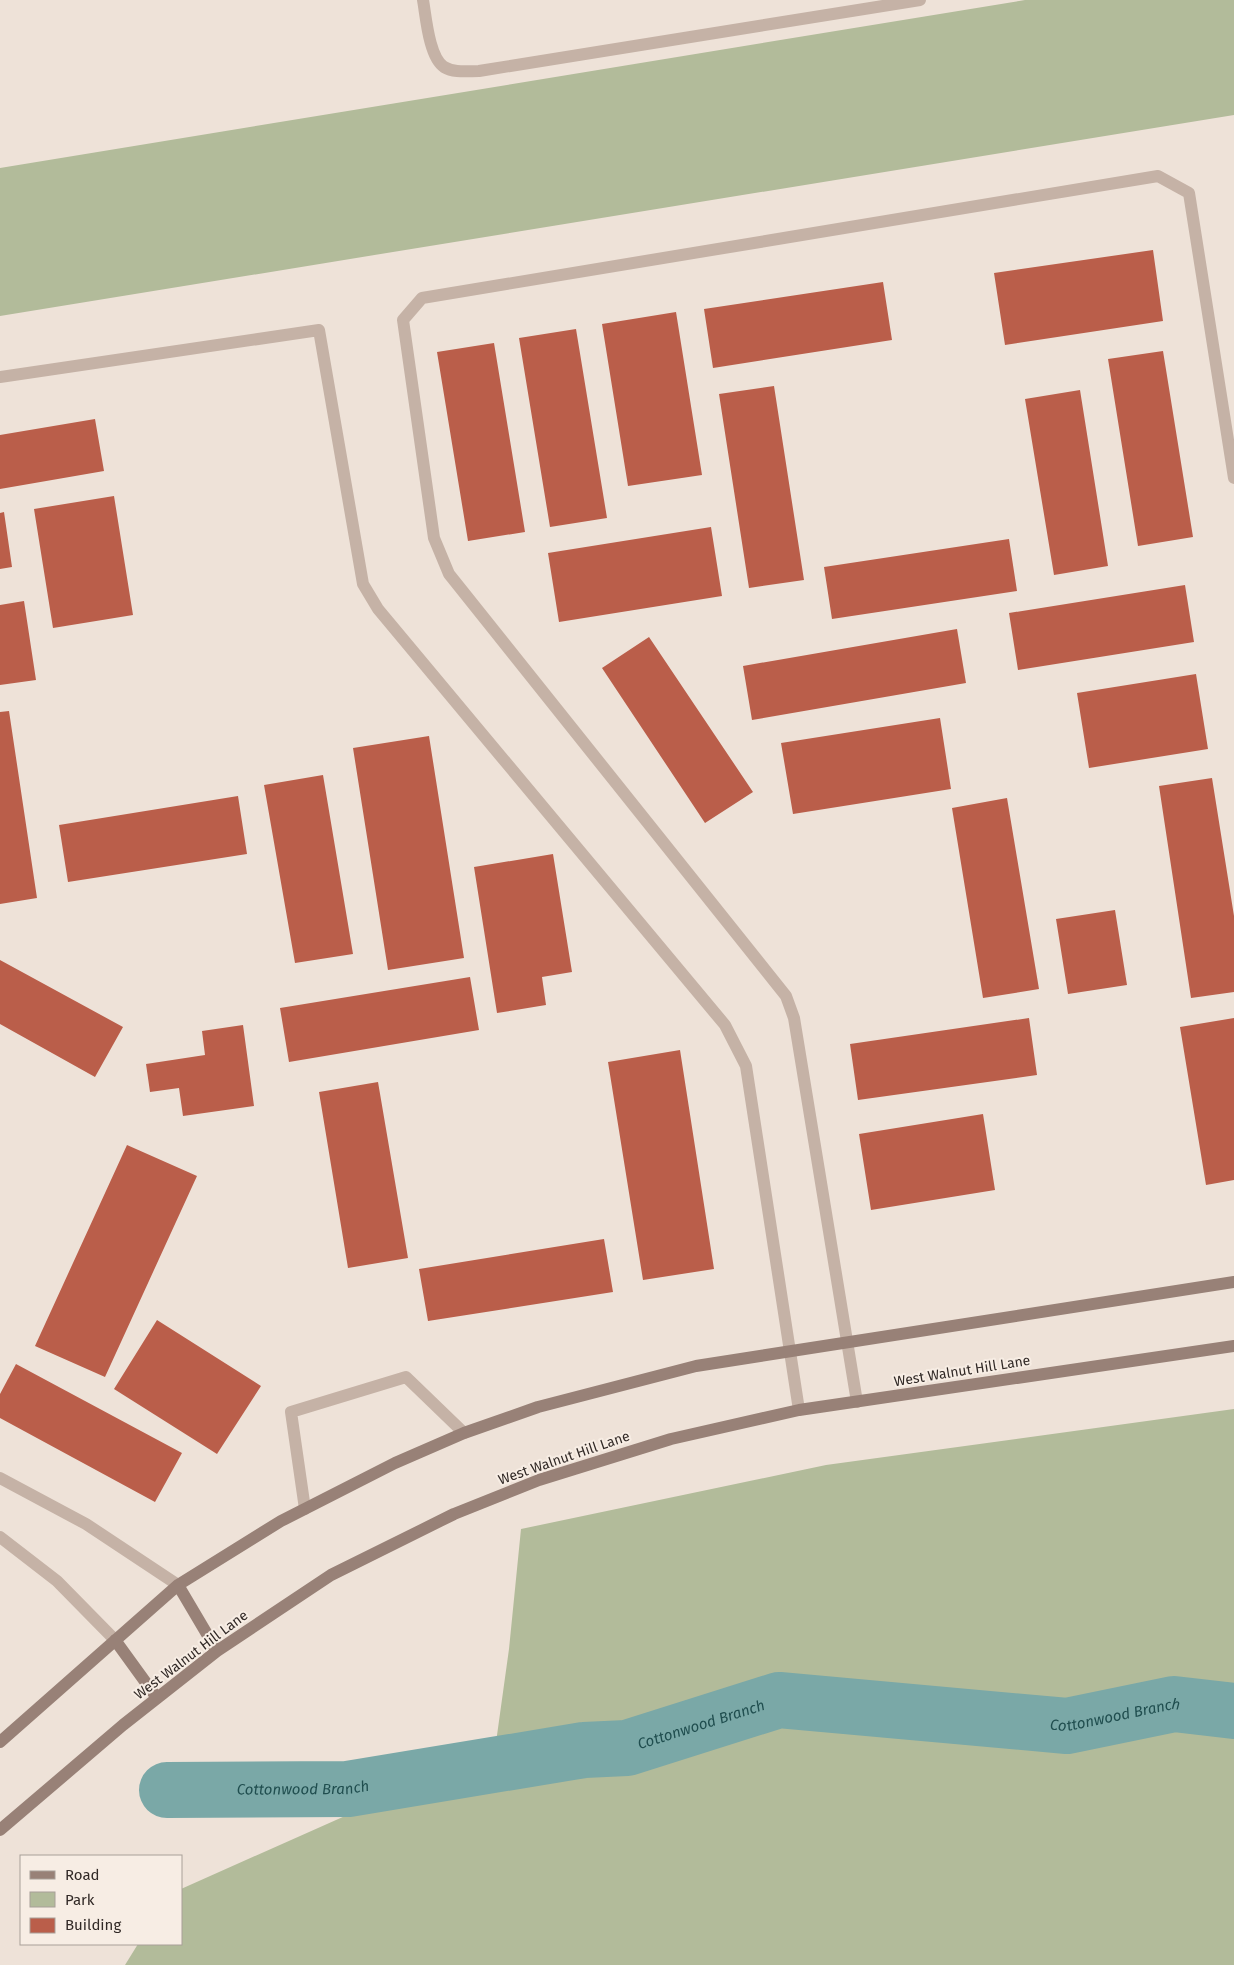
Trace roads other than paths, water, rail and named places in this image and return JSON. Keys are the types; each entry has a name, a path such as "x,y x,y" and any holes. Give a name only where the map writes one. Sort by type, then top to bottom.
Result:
{"main road":[{"path":"0,1742 178,1586 280,1521 395,1463 464,1433 538,1407 696,1366 1234,1282"},
{"name":"West Walnut Hill Lane","path":"0,1830 217,1650 331,1575 454,1514 539,1480 663,1441 799,1410 1234,1346"},
{"path":"178,1586 217,1650"},
{"path":"115,1640 157,1698"}],"lane":[{"path":"424,0 432,47 442,66 456,71 479,71 920,0"},
{"path":"857,1402 794,1018 786,996 449,574 434,538 403,320 422,298 1158,176 1189,193 1234,478"},
{"path":"0,377 319,330 363,584 378,609 725,1026 746,1066 799,1410"},
{"path":"305,1509 291,1412 406,1377 464,1433"},
{"path":"0,1478 86,1524 178,1586"},
{"path":"0,1537 12,1544 57,1581 115,1640"}],"waterway":[{"name":"Cottonwood Branch","path":"167,1790 348,1789 584,1750 627,1748 779,1700 1067,1726 1174,1704 1234,1711"}]}
